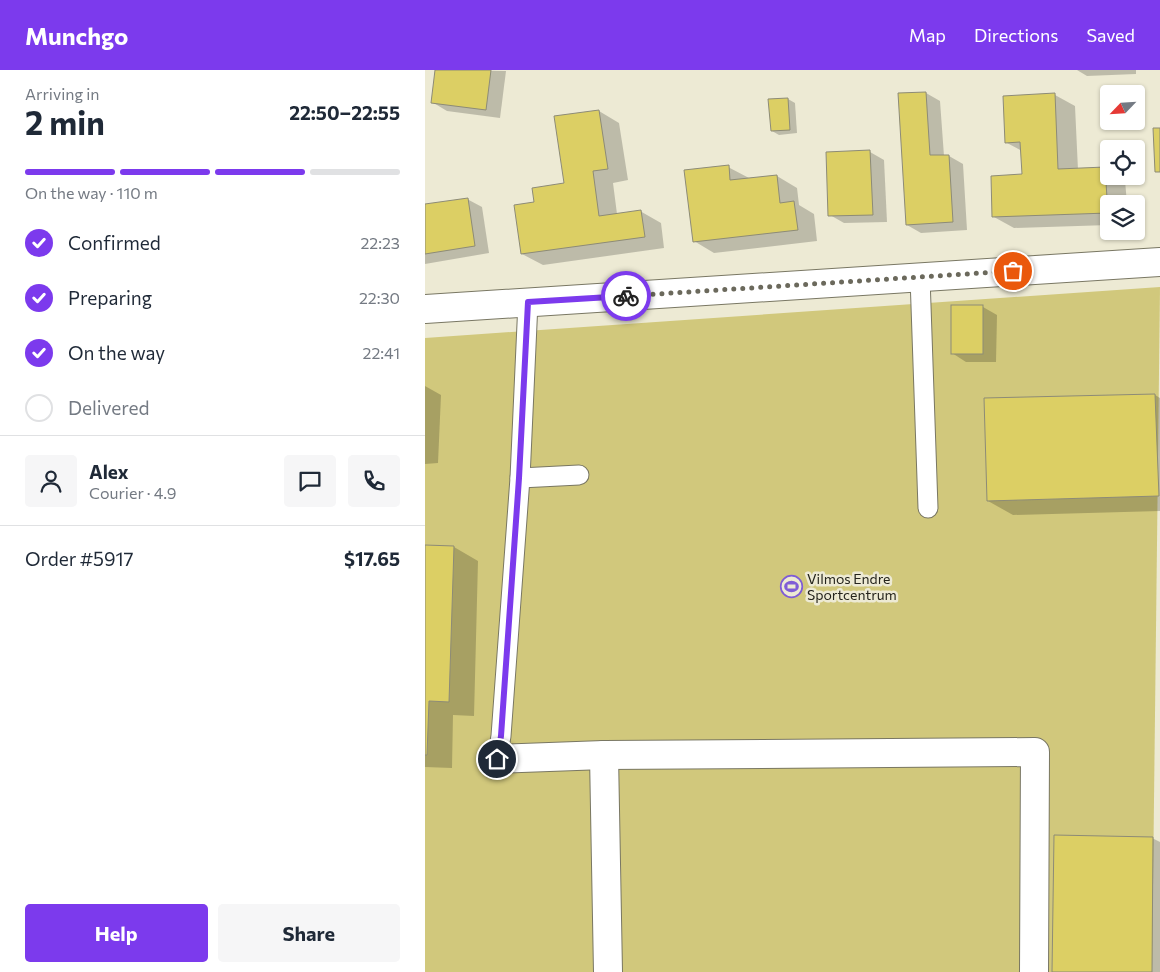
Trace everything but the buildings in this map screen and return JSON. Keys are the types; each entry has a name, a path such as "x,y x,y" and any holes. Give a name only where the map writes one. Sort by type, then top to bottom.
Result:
{"street":[{"path":"425,309 1160,262"},
{"path":"497,759 604,755 1035,752 1034,972"},
{"path":"604,755 608,972"}],"lane":[{"path":"920,277 928,508"},
{"path":"497,759 501,736 519,478 528,302"},
{"path":"519,478 579,475"}],"shaded area":[{"name":"Vilmos Endre Sportcentrum","path":"1160,287 1152,972 425,972 425,338"}],"way so far":[{"path":"626,296 1013,271"}],"place":[{"name":"Vilmos Endre Sportcentrum","path":"791,587"}],"route":[{"path":"497,759 501,736 519,478 528,302 626,296"}]}
